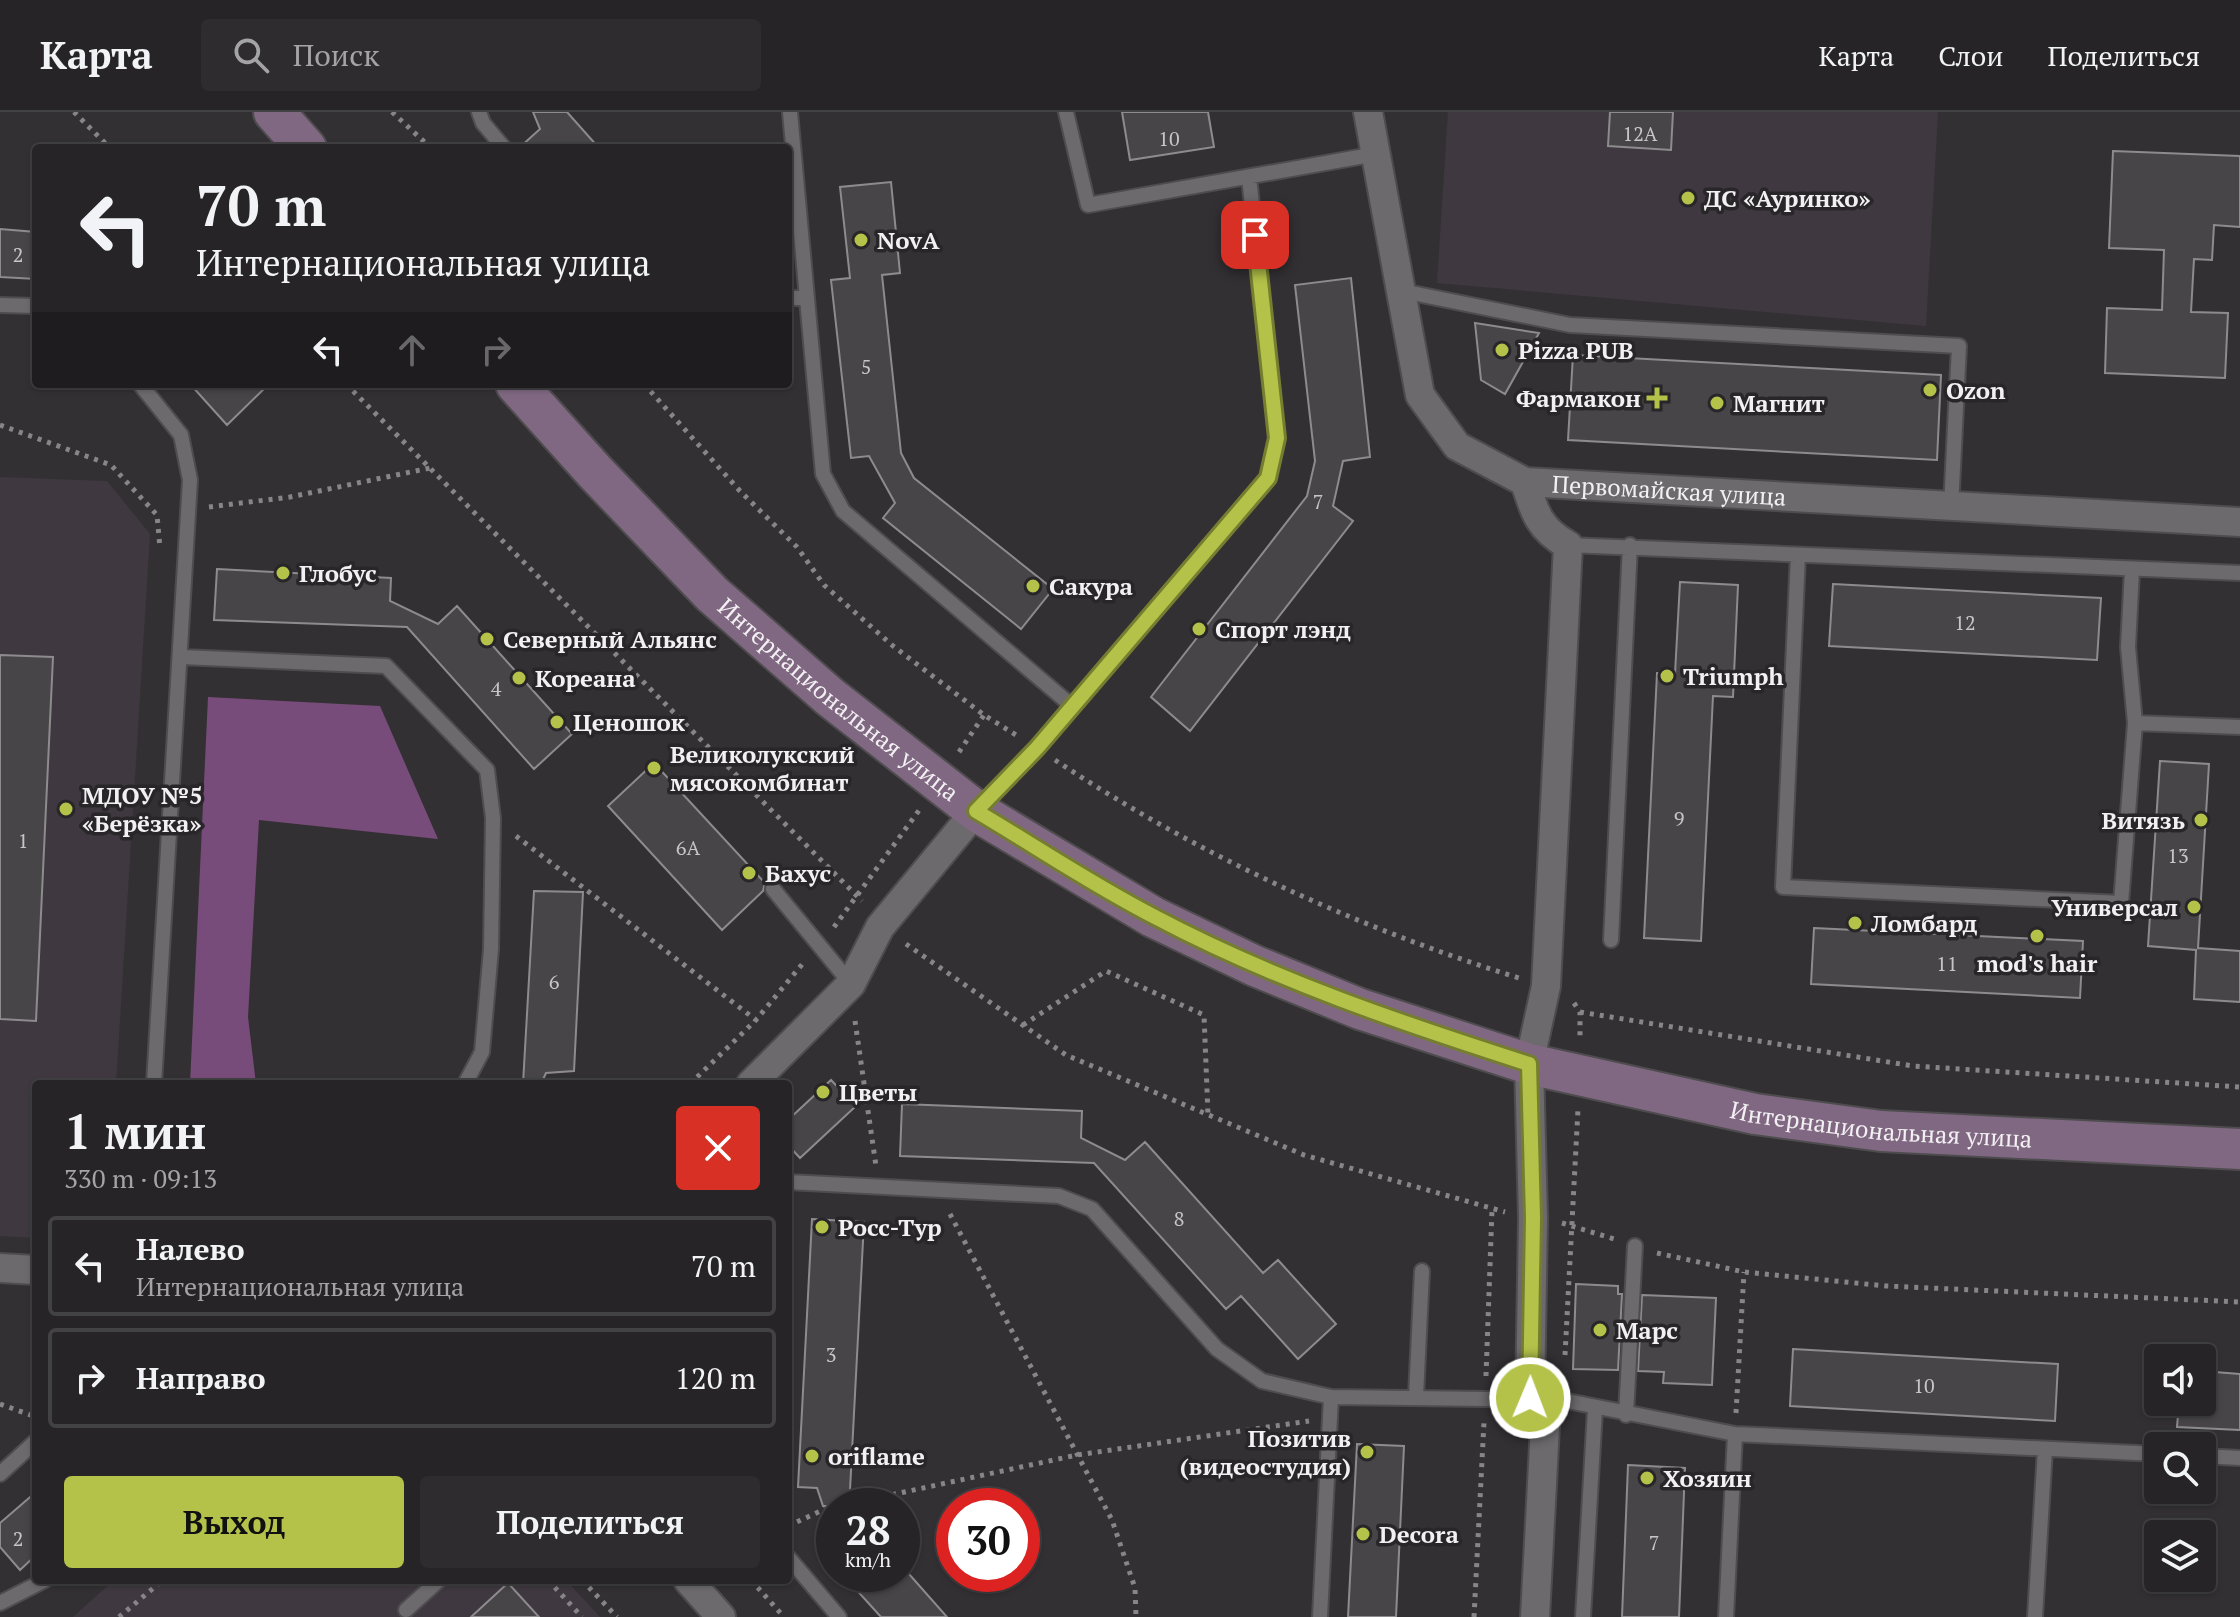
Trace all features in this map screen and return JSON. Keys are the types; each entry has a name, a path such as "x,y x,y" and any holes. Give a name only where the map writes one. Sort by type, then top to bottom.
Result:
{"main road":[{"path":"274,112 302,144"},
{"name":"Интернациональная улица","path":"520,388 712,594 830,697 976,811 1153,917 1255,966 1360,1009 1529,1064 1755,1114 1881,1131 2240,1149"}],"street":[{"name":"Первомайская улица","path":"1368,112 1420,395 1457,446 1525,482 2240,522"},
{"path":"1525,482 1535,515 1548,534 1568,545 1546,986 1529,1064 1533,1218 1530,1398 1545,1426 1535,1617"},
{"path":"755,1080 851,984 880,927 976,811"},
{"path":"0,1268 32,1270"},
{"path":"692,1584 721,1617"}],"lane":[{"path":"479,112 483,123 501,144"},
{"path":"790,112 823,474 843,511 1072,706"},
{"path":"1066,112 1088,205 1376,154"},
{"path":"976,811 1037,748 1268,478 1277,438 1249,177"},
{"path":"1402,291 1570,325 1959,346 1951,508"},
{"path":"792,298 805,298"},
{"path":"0,305 32,306"},
{"path":"143,388 181,435 190,480 182,657 154,1080"},
{"path":"1568,545 1630,545 2240,573"},
{"path":"1611,940 1630,545"},
{"path":"1798,555 1783,887 2121,903 2135,723 2128,647 2132,570"},
{"path":"182,657 386,666 487,770 493,818 491,949 482,1052 467,1080"},
{"path":"2135,723 2240,727"},
{"path":"773,889 851,984"},
{"path":"792,1182 1059,1196 1092,1209 1217,1349 1262,1381 1331,1397 1562,1400 1595,1409 1735,1434 2144,1453"},
{"path":"1626,1415 1635,1246"},
{"path":"1416,1396 1422,1271"},
{"path":"1320,1617 1331,1397"},
{"path":"1583,1617 1595,1409"},
{"path":"1726,1617 1735,1434"},
{"path":"0,1474 32,1445"},
{"path":"2035,1617 2045,1449"},
{"path":"2216,1457 2240,1458"},
{"path":"792,1562 839,1617"},
{"path":"0,1603 37,1584"},
{"path":"406,1610 435,1584"}],"path":[{"path":"74,112 106,144"},
{"path":"392,112 427,144"},
{"path":"350,388 859,897 756,1020 694,1080"},
{"path":"648,388 740,491 797,547 824,585 893,646 927,668 984,715 1122,805 1230,863 1367,924 1546,986 1571,999 1580,1012 1580,1077 1562,1400"},
{"path":"0,425 111,465 157,515 161,561"},
{"path":"157,515 290,497 430,468"},
{"path":"493,818 756,1020"},
{"path":"1023,1025 1106,971 1204,1015 1208,1115"},
{"path":"851,984 860,1074 880,1186"},
{"path":"1580,1012 1913,1066 2240,1087"},
{"path":"936,1189 1112,1520 1135,1588 1136,1617"},
{"path":"1735,1434 1744,1272"},
{"path":"0,1404 32,1416"},
{"path":"920,1489 1077,1455 1330,1418"},
{"path":"792,1524 816,1513"},
{"path":"119,1617 158,1584"},
{"path":"552,1584 582,1617"},
{"path":"586,1584 617,1617"},
{"path":"755,1584 784,1617"}],"shaded area":[{"name":"ДС «Ауринко»","path":"1448,112 1938,112 1926,326 1437,283"},
{"name":"МДОУ №5 «Берёзка»","path":"0,477 107,481 150,534 116,1080 32,1080 32,1238 0,1236"},
{"path":"208,697 380,706 438,839 259,820 248,1017 256,1080 190,1080"},
{"path":"110,1584 570,1584 600,1617 73,1617"}],"building":[{"path":"533,112 567,112 595,144 523,144 540,129"},
{"path":"1122,112 1208,112 1214,147 1130,160"},
{"path":"1610,112 1673,112 1671,150 1608,146"},
{"path":"2113,151 2240,156 2240,227 2214,225 2212,260 2194,259 2191,312 2228,313 2225,378 2105,373 2107,308 2162,310 2164,250 2109,248"},
{"path":"891,182 900,273 882,275 901,453 914,478 1053,589 1021,629 883,518 895,503 869,456 851,458 831,280 850,278 840,187"},
{"path":"0,229 32,232 32,279 0,277"},
{"path":"1351,278 1370,457 1343,461 1333,506 1353,521 1190,731 1151,697 1307,496 1315,461 1295,285"},
{"path":"1475,323 1539,333 1505,394 1481,380"},
{"path":"1573,355 1941,375 1937,460 1568,440"},
{"path":"194,388 265,388 227,425"},
{"path":"217,569 391,578 390,601 438,624 457,606 572,734 534,769 407,627 214,620"},
{"path":"1680,582 1738,585 1733,697 1713,696 1701,941 1644,938 1657,673 1675,674"},
{"path":"1833,584 2101,598 2097,660 1829,646"},
{"path":"0,655 53,657 36,1021 0,1019"},
{"path":"2160,761 2209,764 2198,948 2240,951 2240,1002 2194,999 2196,950 2148,946"},
{"path":"654,763 765,883 763,891 722,930 608,806"},
{"path":"534,891 583,892 574,1071 546,1073 543,1080 523,1080"},
{"path":"1814,928 2083,941 2080,998 1811,984"},
{"path":"831,1080 856,1106 800,1158 792,1149 792,1116"},
{"path":"902,1104 1082,1111 1081,1138 1125,1160 1145,1142 1263,1273 1278,1260 1336,1324 1298,1359 1241,1296 1226,1309 1094,1163 900,1156"},
{"path":"812,1219 864,1222 850,1488 798,1487"},
{"path":"1576,1284 1618,1286 1618,1294 1622,1294 1618,1370 1573,1369"},
{"path":"1642,1295 1716,1298 1712,1385 1663,1383 1664,1372 1638,1371"},
{"path":"1793,1349 2058,1364 2055,1421 1790,1406"},
{"path":"2216,1372 2240,1374 2240,1430 2177,1427 2178,1416 2216,1416"},
{"path":"1357,1444 1404,1446 1396,1617 1348,1617"},
{"path":"1628,1465 1685,1468 1679,1617 1622,1617"},
{"path":"32,1495 32,1559 20,1570 0,1547 0,1523"},
{"path":"509,1584 539,1617 471,1617"},
{"path":"920,1586 947,1617 881,1617 858,1592 920,1592"}],"place":[{"name":"ДС «Ауринко»","path":"1688,198"},
{"name":"NovA","path":"861,240"},
{"name":"Pizza PUB","path":"1502,350"},
{"name":"Ozon","path":"1930,390"},
{"name":"Фармакон","path":"1657,398"},
{"name":"Магнит","path":"1717,403"},
{"name":"Глобус","path":"283,573"},
{"name":"Сакура","path":"1033,586"},
{"name":"Спорт лэнд","path":"1199,629"},
{"name":"Северный Альянс","path":"487,639"},
{"name":"Triumph","path":"1667,676"},
{"name":"Кореана","path":"519,678"},
{"name":"Ценошок","path":"557,722"},
{"name":"Великолукский мясокомбинат","path":"654,768"},
{"name":"МДОУ №5 «Берёзка»","path":"66,809"},
{"name":"Витязь","path":"2201,820"},
{"name":"Бахус","path":"749,873"},
{"name":"Универсал","path":"2194,907"},
{"name":"Ломбард","path":"1855,923"},
{"name":"mod's hair","path":"2037,936"},
{"name":"Цветы","path":"823,1092"},
{"name":"Росс-Тур","path":"822,1227"},
{"name":"Марс","path":"1600,1330"},
{"name":"Позитив (видеостудия)","path":"1367,1452"},
{"name":"oriflame","path":"812,1456"},
{"name":"Хозяин","path":"1647,1478"},
{"name":"Decora","path":"1363,1534"}],"route":[{"path":"1255,235 1277,438 1268,478 1037,748 976,811 1153,917 1255,966 1360,1009 1529,1064 1533,1218 1530,1398"}]}
